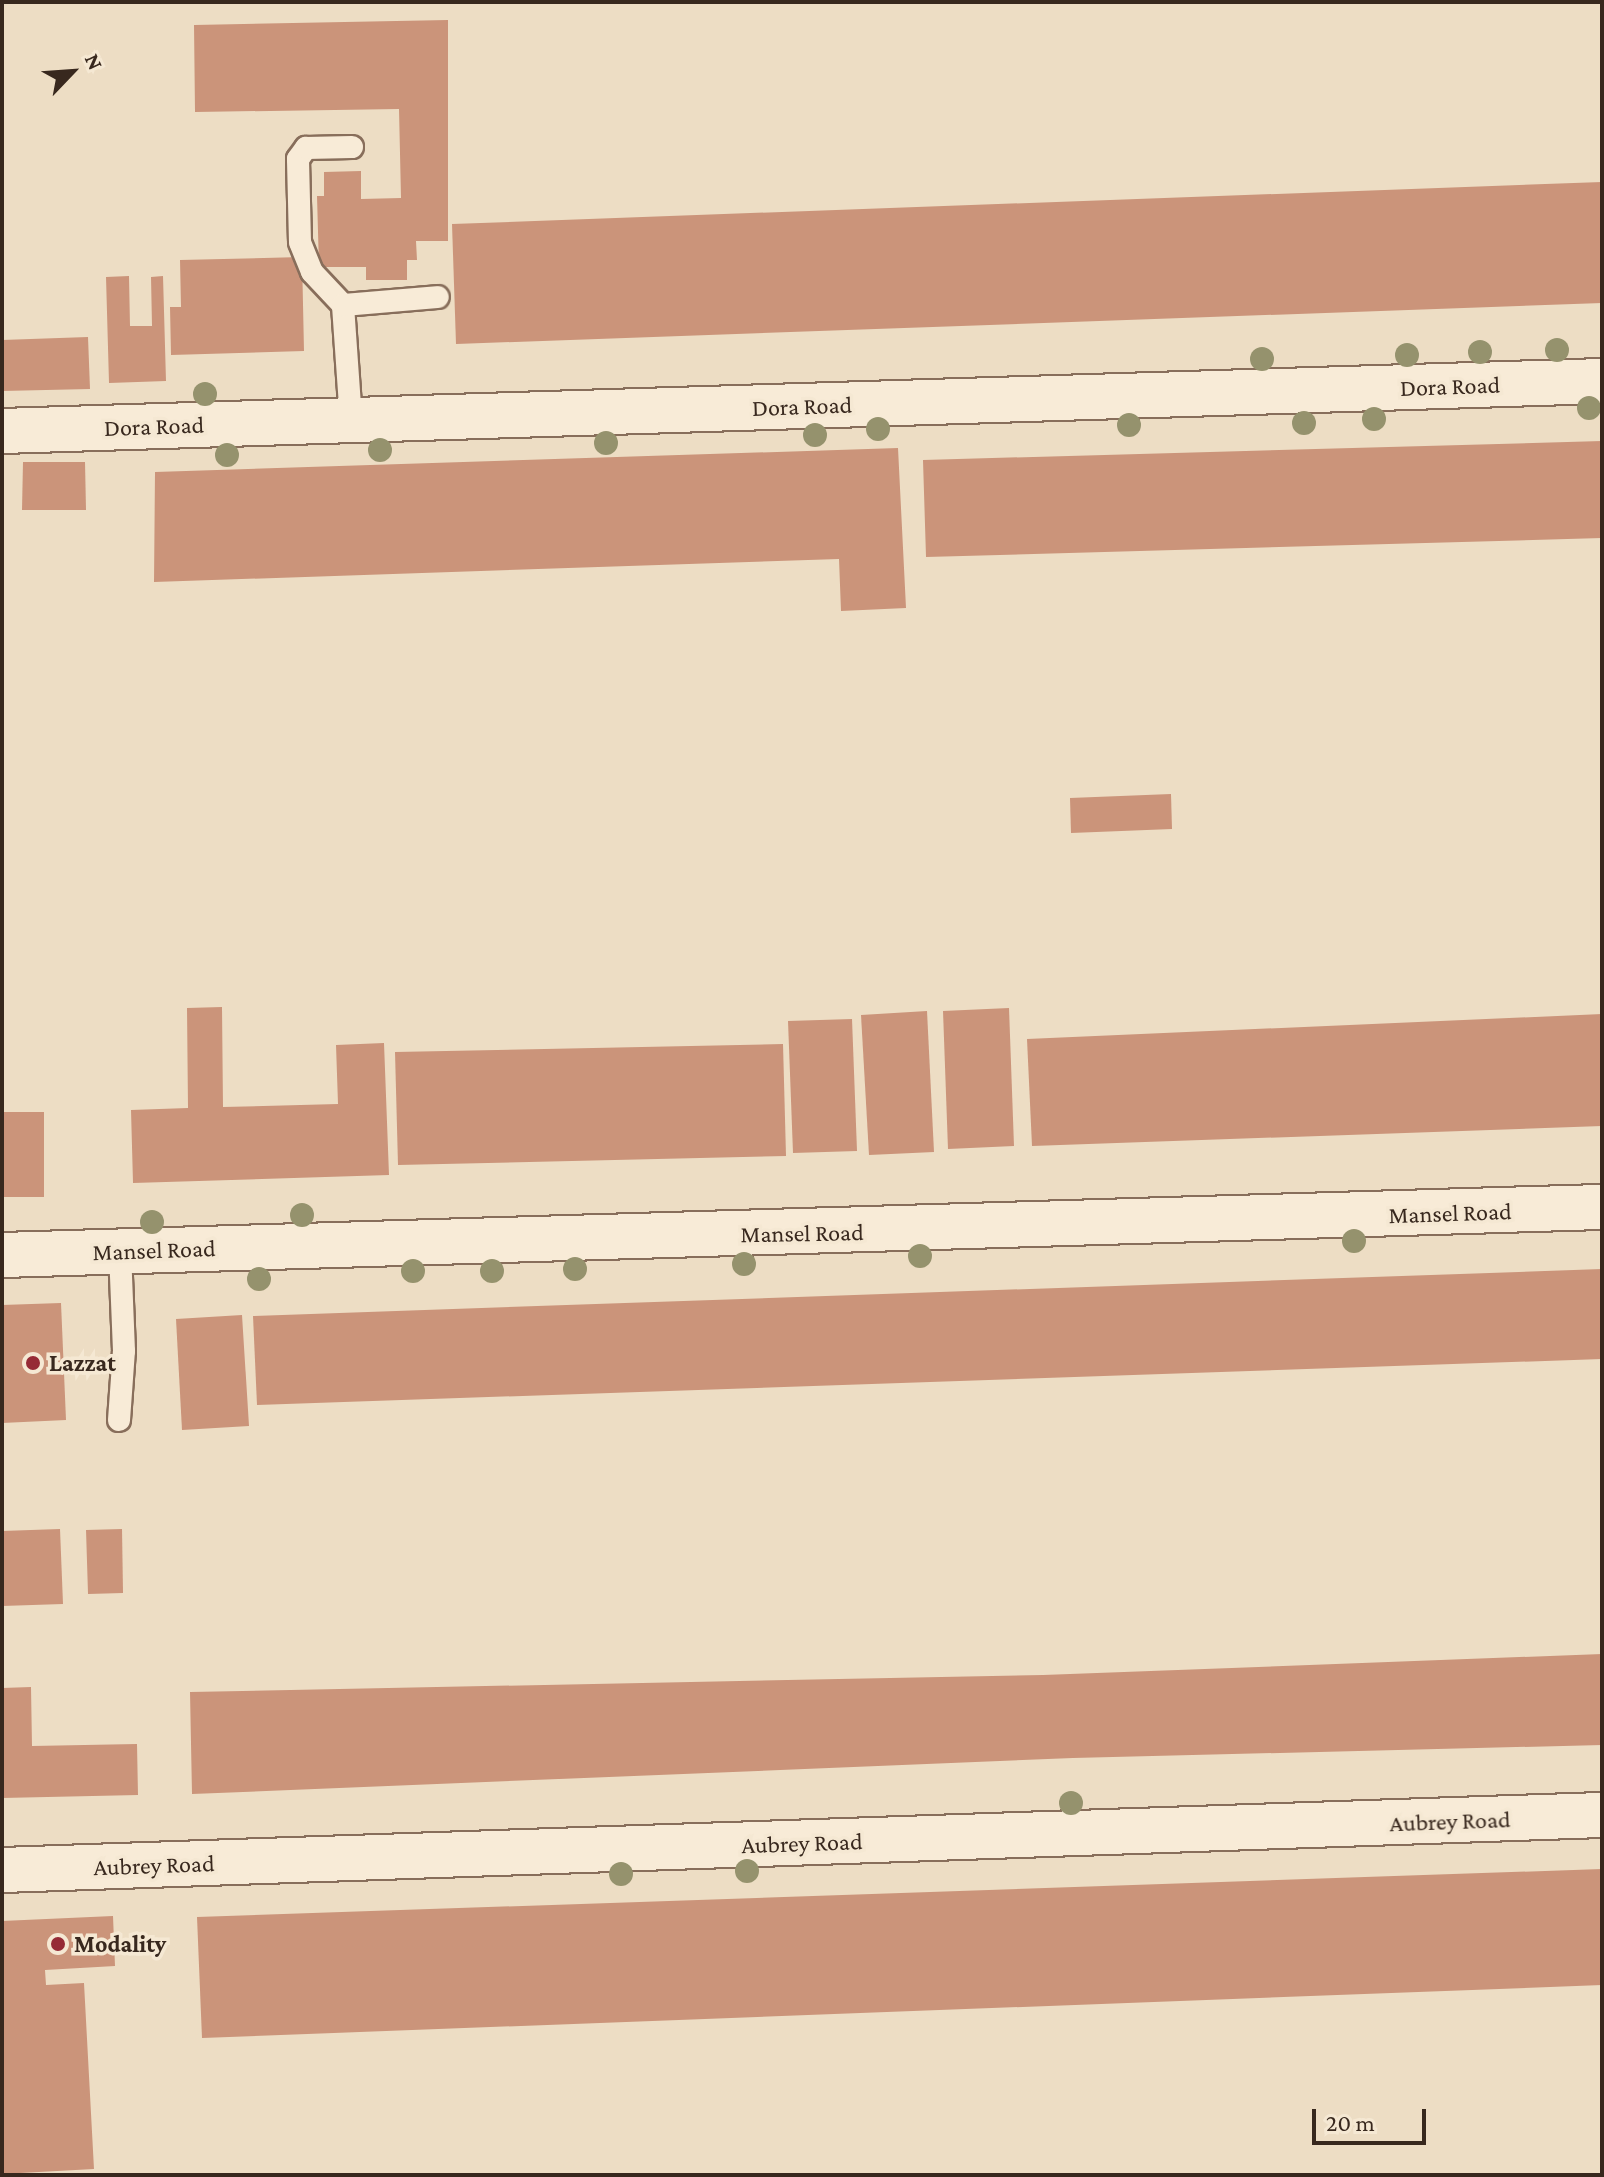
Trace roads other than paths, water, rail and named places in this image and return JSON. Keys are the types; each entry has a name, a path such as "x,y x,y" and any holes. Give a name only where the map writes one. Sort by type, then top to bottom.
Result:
{"street":[{"name":"Dora Road","path":"2,431 1602,381"},
{"name":"Mansel Road","path":"2,1255 1602,1207"},
{"name":"Aubrey Road","path":"2,1870 1602,1815"}],"lane":[{"path":"351,420 343,305 312,272 300,242 298,159 306,148 352,147"},
{"path":"343,305 438,297"},
{"path":"119,1420 124,1351 120,1251"}],"place":[{"name":"Lazzat","path":"33,1363"},
{"name":"Modality","path":"58,1944"}]}
